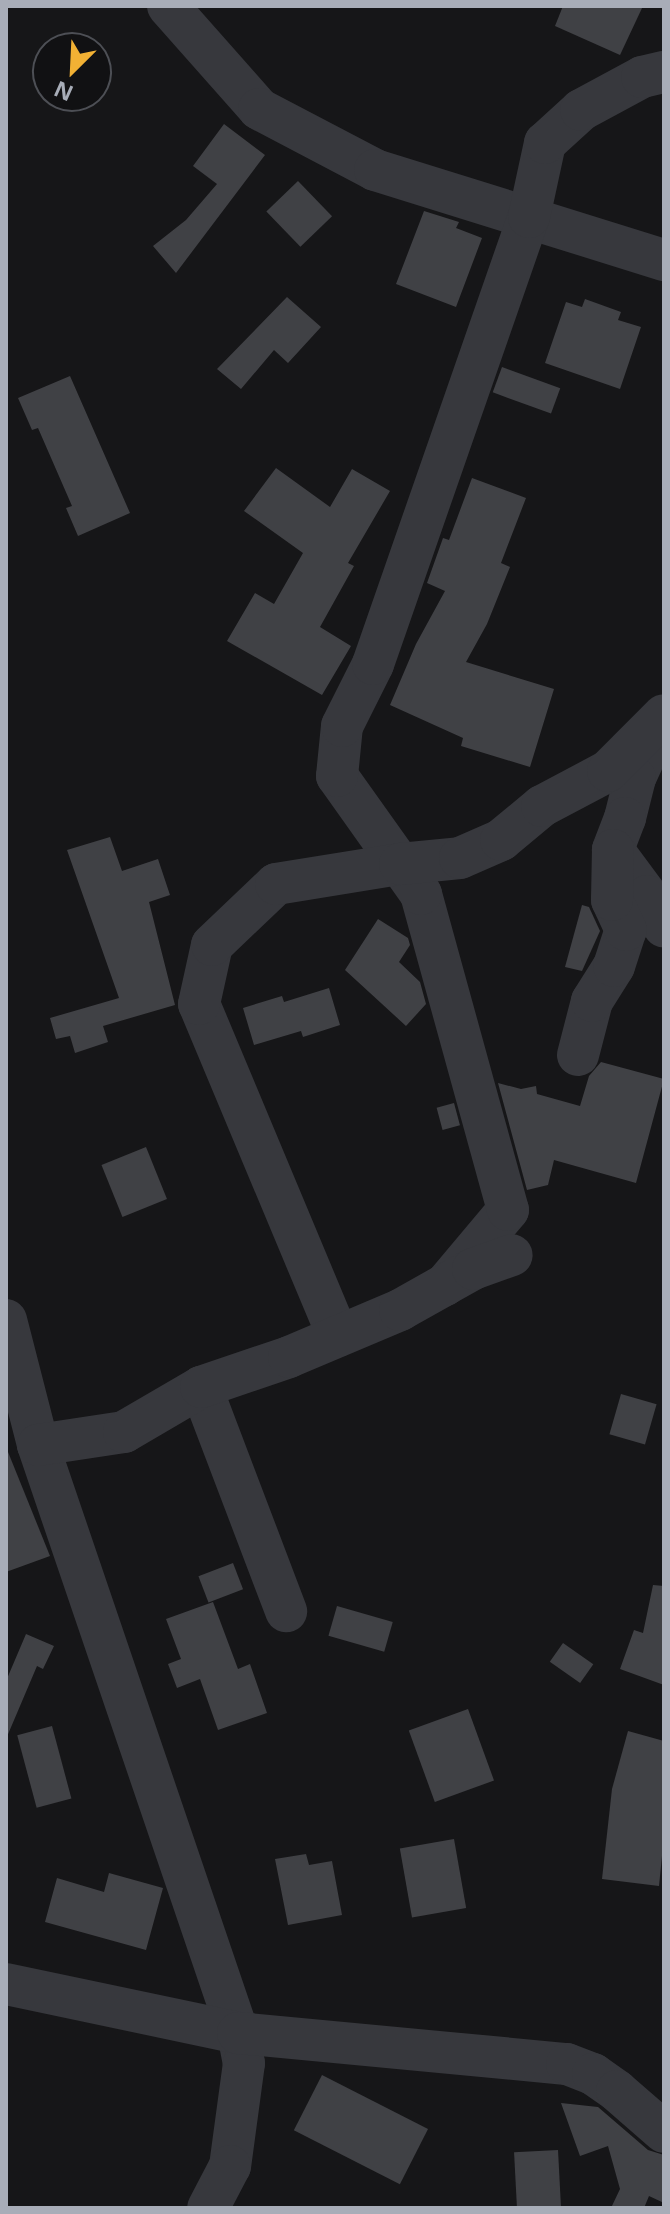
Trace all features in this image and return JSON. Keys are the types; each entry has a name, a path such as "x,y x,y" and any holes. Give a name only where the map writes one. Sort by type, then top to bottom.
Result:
{"street":[{"path":"168,6 259,109 375,170 664,260"},
{"path":"445,1285 508,1210 421,894 337,776 342,726 373,664 529,217 545,143 581,110 642,77 664,72"},
{"path":"338,1336 199,1004 212,945 276,884 400,864 460,858 501,840 542,806 608,771 664,716"},
{"path":"578,1055 592,1001 614,966 626,930 612,900 613,850 635,778 664,716"},
{"path":"613,850 647,896 664,927"},
{"path":"38,1445 124,1432 201,1387 400,1310 473,1269 512,1255"},
{"path":"6,1320 12,1368 238,2033 244,2063 230,2166 208,2208"},
{"path":"201,1387 286,1611"},
{"path":"6,1984 238,2033 567,2064 605,2082 664,2132"}],"building":[{"path":"563,6 643,6 620,55 555,26"},
{"path":"224,124 265,155 176,273 153,246 186,220 217,184 193,166"},
{"path":"298,181 332,216 300,247 266,212"},
{"path":"424,211 459,222 456,228 482,238 456,307 396,284"},
{"path":"287,297 321,327 288,363 274,350 241,389 217,369"},
{"path":"585,299 621,312 618,320 641,327 620,389 545,363 566,302 582,307"},
{"path":"502,367 560,388 551,414 493,392"},
{"path":"70,376 130,513 78,536 66,508 72,506 38,428 32,430 18,398"},
{"path":"276,468 330,507 352,469 390,491 348,563 354,566 320,627 351,646 322,695 227,641 255,593 274,604 303,553 244,511"},
{"path":"472,478 526,498 501,563 510,567 487,624 466,662 554,689 530,767 461,746 463,738 390,705 416,644 445,591 427,583 443,538 449,540"},
{"path":"110,837 122,871 158,859 170,895 149,902 175,1005 103,1026 108,1042 75,1053 70,1036 56,1039 50,1018 119,998 67,850"},
{"path":"582,905 589,907 600,931 582,971 565,967"},
{"path":"378,919 408,938 410,945 399,962 420,982 426,1004 406,1026 345,970"},
{"path":"329,988 340,1025 303,1037 301,1031 254,1045 243,1008 282,996 284,1002"},
{"path":"601,1062 664,1079 636,1183 554,1160 548,1185 527,1190 498,1083 521,1089 536,1086 537,1094 580,1106 589,1076"},
{"path":"454,1103 460,1125 443,1130 437,1108"},
{"path":"146,1147 167,1199 122,1217 101,1165"},
{"path":"621,1394 657,1404 645,1445 609,1434"},
{"path":"6,1447 50,1556 6,1572"},
{"path":"233,1563 243,1589 208,1602 198,1576"},
{"path":"653,1585 664,1586 664,1685 620,1669 634,1630 643,1633"},
{"path":"213,1602 238,1669 250,1664 267,1713 218,1730 200,1679 177,1688 168,1664 181,1659 166,1619"},
{"path":"337,1606 393,1622 384,1652 328,1636"},
{"path":"26,1634 54,1646 43,1669 37,1666 6,1739 6,1681"},
{"path":"563,1643 593,1664 580,1683 550,1662"},
{"path":"468,1709 494,1780 435,1802 409,1731"},
{"path":"52,1726 71,1798 37,1808 17,1735"},
{"path":"628,1731 664,1741 664,1836 659,1886 602,1879 612,1789"},
{"path":"454,1839 466,1908 412,1917 400,1849"},
{"path":"306,1854 309,1865 332,1861 342,1915 288,1925 275,1859"},
{"path":"109,1873 163,1888 146,1950 45,1922 57,1878 104,1892"},
{"path":"322,2075 428,2129 400,2184 294,2130"},
{"path":"561,2103 598,2107 648,2150 664,2155 664,2203 649,2196 644,2208 611,2208 620,2189 608,2146 580,2156"},
{"path":"558,2150 561,2208 517,2208 514,2152"}]}
